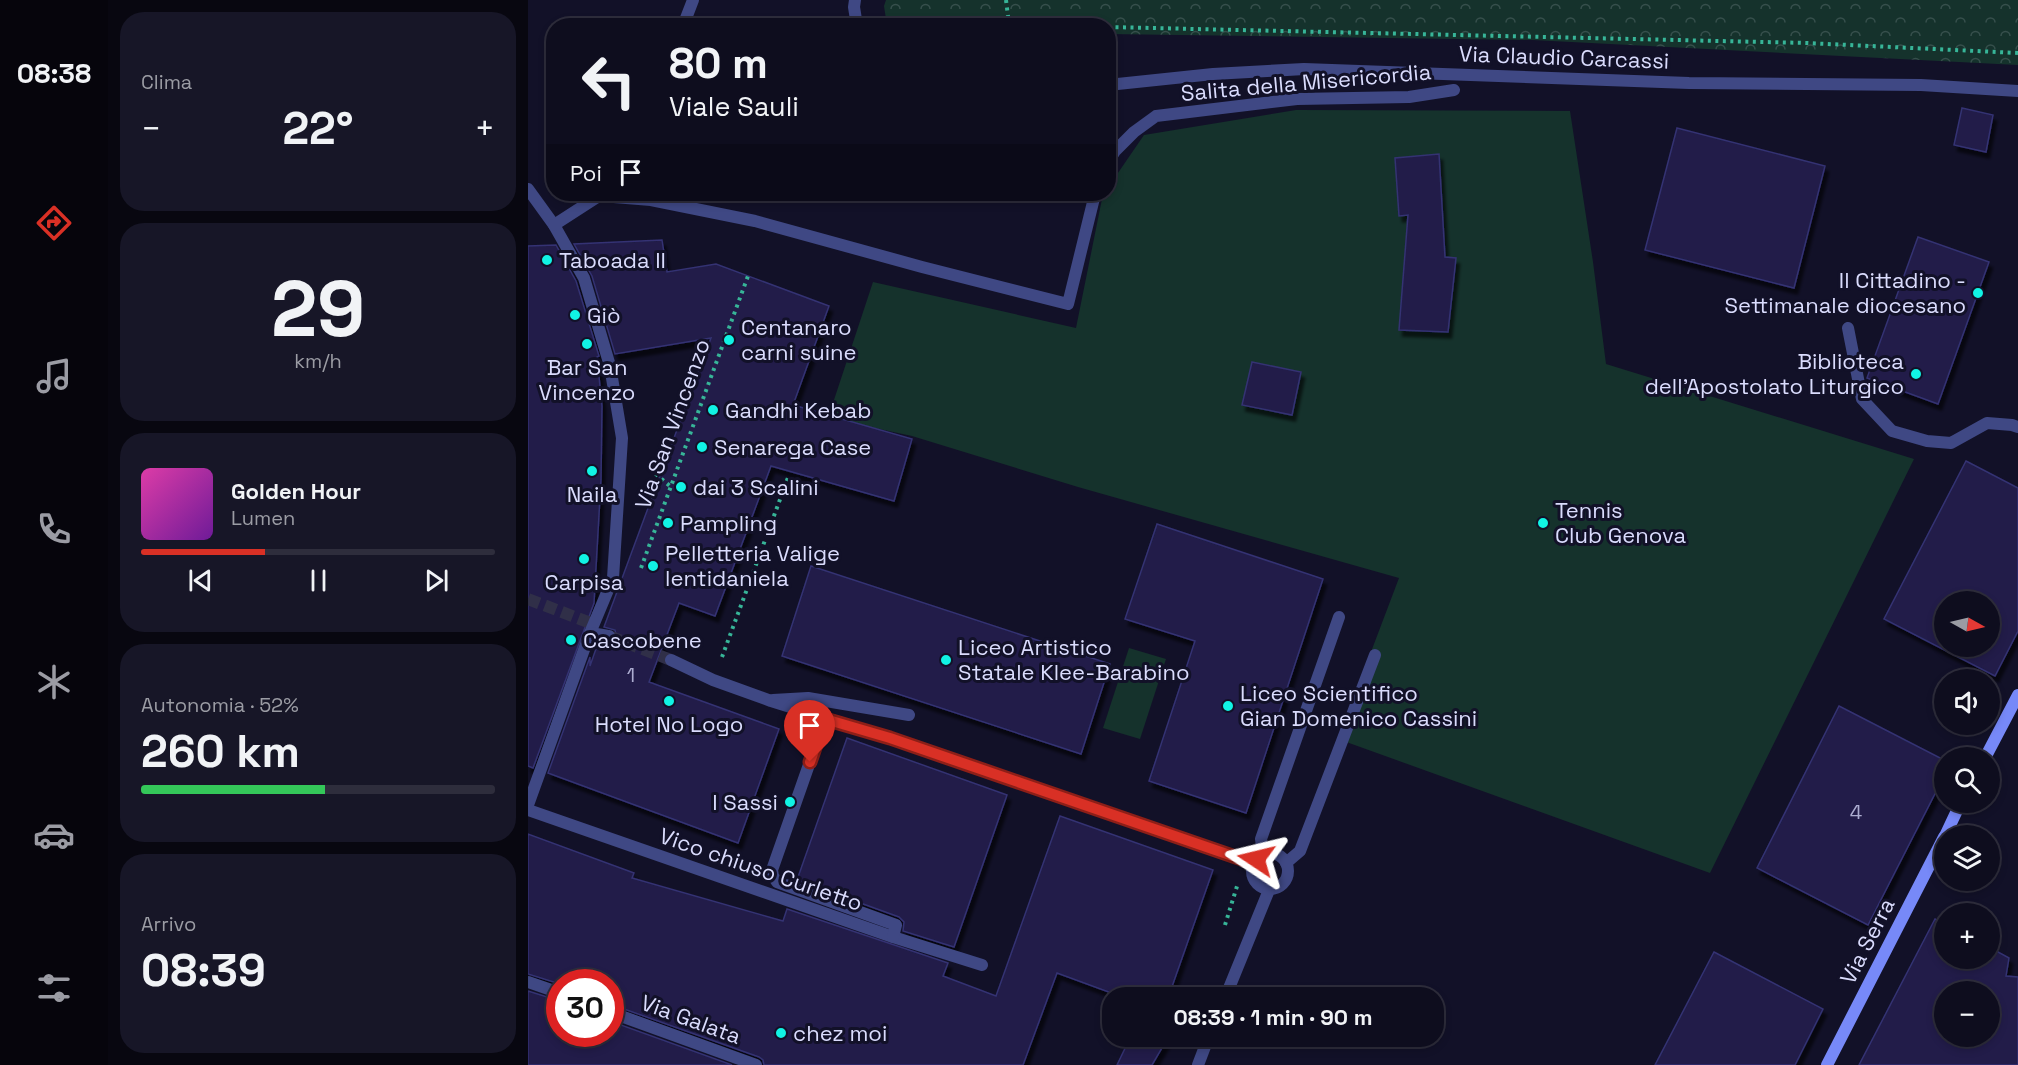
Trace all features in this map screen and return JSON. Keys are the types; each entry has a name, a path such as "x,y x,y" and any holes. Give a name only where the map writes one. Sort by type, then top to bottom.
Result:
{"main road":[{"path":"1991,747 2018,695"},
{"name":"Via Serra","path":"1827,1065 1934,856"}],"street":[{"path":"686,18 693,0"},
{"path":"855,0 856,18"},
{"name":"Via Claudio Carcassi","path":"1116,84 1213,74 1304,69 1677,82 1921,85 2018,91"},
{"name":"Salita della Misericordia","path":"1116,150 1134,132 1156,116 1286,100 1408,97 1454,90"},
{"name":"Via San Vincenzo","path":"528,189 554,225 584,278 610,366 622,438 613,578 590,633 528,805"},
{"path":"554,225 592,201"},
{"path":"656,201 755,221 1068,304 1093,201"},
{"path":"1848,328 1862,399 1892,430 1928,441 1952,443 1987,423 2018,427"},
{"path":"1263,854 1262,839 1339,617"},
{"path":"590,633 609,636"},
{"path":"1286,863 1300,851 1375,656"},
{"path":"671,660 713,680 825,719 901,742 1249,861 1263,854 1274,853 1283,858 1286,863 1288,874 1286,879 1279,887 1269,890 1257,885 1249,861"},
{"path":"771,700 808,698 909,716"},
{"path":"825,719 772,870 773,876 777,882 896,926 893,937"},
{"name":"Vico chiuso Curletto","path":"528,810 893,937 982,965"},
{"path":"1229,987 1269,890"},
{"path":"528,981 546,988"},
{"name":"Via Galata","path":"624,1017 756,1065"},
{"path":"1198,1065 1205,1047"}],"path":[{"path":"1006,0 1008,18"},
{"path":"1116,27 1807,42 2018,53"},
{"name":"Via San Vincenzo","path":"639,575 748,276"},
{"path":"650,470 671,487"},
{"path":"713,680 789,475"},
{"path":"1221,936 1249,861"}],"green space":[{"path":"886,0 2018,0 2018,65 1533,40 1116,34 1116,18 886,18 884,6"},
{"name":"Tennis Club Genova","path":"1296,110 1570,111 1606,364 1914,459 1710,873 1338,739 1399,578 1078,487 912,436 828,418 873,282 1076,328 1102,201 1116,201 1116,176 1144,135"},
{"path":"1129,648 1166,659 1140,739 1103,728"}],"building":[{"path":"1962,108 1993,115 1986,152 1954,145"},
{"path":"1677,128 1825,166 1794,288 1645,250"},
{"path":"1439,154 1445,257 1456,258 1448,332 1399,330 1408,215 1399,216 1395,158"},
{"path":"1918,237 1989,262 1938,404 1867,378"},
{"path":"662,240 667,272 716,264 829,306 793,405 912,439 894,501 771,466 715,616 679,603 649,682 779,729 738,843 548,773 590,657 590,666 598,643 611,644 617,638 615,630 604,627 711,338 615,354 592,276 574,244"},
{"path":"556,245 576,281 599,356 597,357 602,406 601,479 594,603 533,768 528,766 528,246"},
{"path":"1252,362 1301,372 1292,415 1242,405"},
{"path":"1966,461 2018,488 2018,631 1999,669 1981,669 1958,657 2000,657 2000,591 1934,591 1934,645 1884,619"},
{"name":"Liceo Scientifico Gian Domenico Cassini","path":"1157,524 1323,579 1246,813 1149,781 1195,641 1125,619"},
{"name":"Liceo Artistico Statale Klee-Barabino","path":"811,566 1110,664 1081,754 782,656"},
{"path":"1839,706 1934,755 1934,796 1868,925 1757,868"},
{"path":"847,738 1007,795 954,947 903,931 904,922 899,917 797,880"},
{"path":"1060,816 1213,870 1172,987 1102,987 1102,990 1057,973 1023,1065 764,1065 763,1060 759,1057 624,1009 624,969 546,969 546,980 528,974 528,834 634,873 632,878 783,921 787,909 948,963 943,976 996,996"},
{"path":"1934,921 1934,969 2000,969 2000,953 2009,958 2006,976 2018,977 2018,1065 1859,1065"},
{"path":"1714,952 1823,1009 1795,1065 1655,1065"},
{"path":"528,991 546,997 546,1047 624,1047 624,1026 732,1065 528,1065"},
{"path":"1126,1047 1163,1047 1152,1065 1117,1065"}],"tunnel":[{"path":"528,599 593,624"},
{"path":"609,636 671,660"}],"place":[{"name":"Taboada II","path":"547,260"},
{"name":"Il Cittadino - Settimanale diocesano","path":"1978,293"},
{"name":"Giò","path":"575,315"},
{"name":"Centanaro carni suine","path":"729,340"},
{"name":"Bar San Vincenzo","path":"587,344"},
{"name":"Biblioteca dell'Apostolato Liturgico","path":"1916,374"},
{"name":"Gandhi Kebab","path":"713,410"},
{"name":"Senarega Case","path":"702,447"},
{"name":"Naila","path":"592,471"},
{"name":"dai 3 Scalini","path":"681,487"},
{"name":"Pampling","path":"668,523"},
{"name":"Tennis Club Genova","path":"1543,523"},
{"name":"Carpisa","path":"584,559"},
{"name":"Pelletteria Valige lentidaniela","path":"653,566"},
{"name":"Cascobene","path":"571,640"},
{"name":"Liceo Artistico Statale Klee-Barabino","path":"946,660"},
{"name":"Hotel No Logo","path":"669,701"},
{"name":"Liceo Scientifico Gian Domenico Cassini","path":"1228,706"},
{"name":"I Sassi","path":"790,802"},
{"name":"chez moi","path":"781,1033"}],"route":[{"path":"810,762 825,719 1015,780 1253,863 1256,859"}]}
